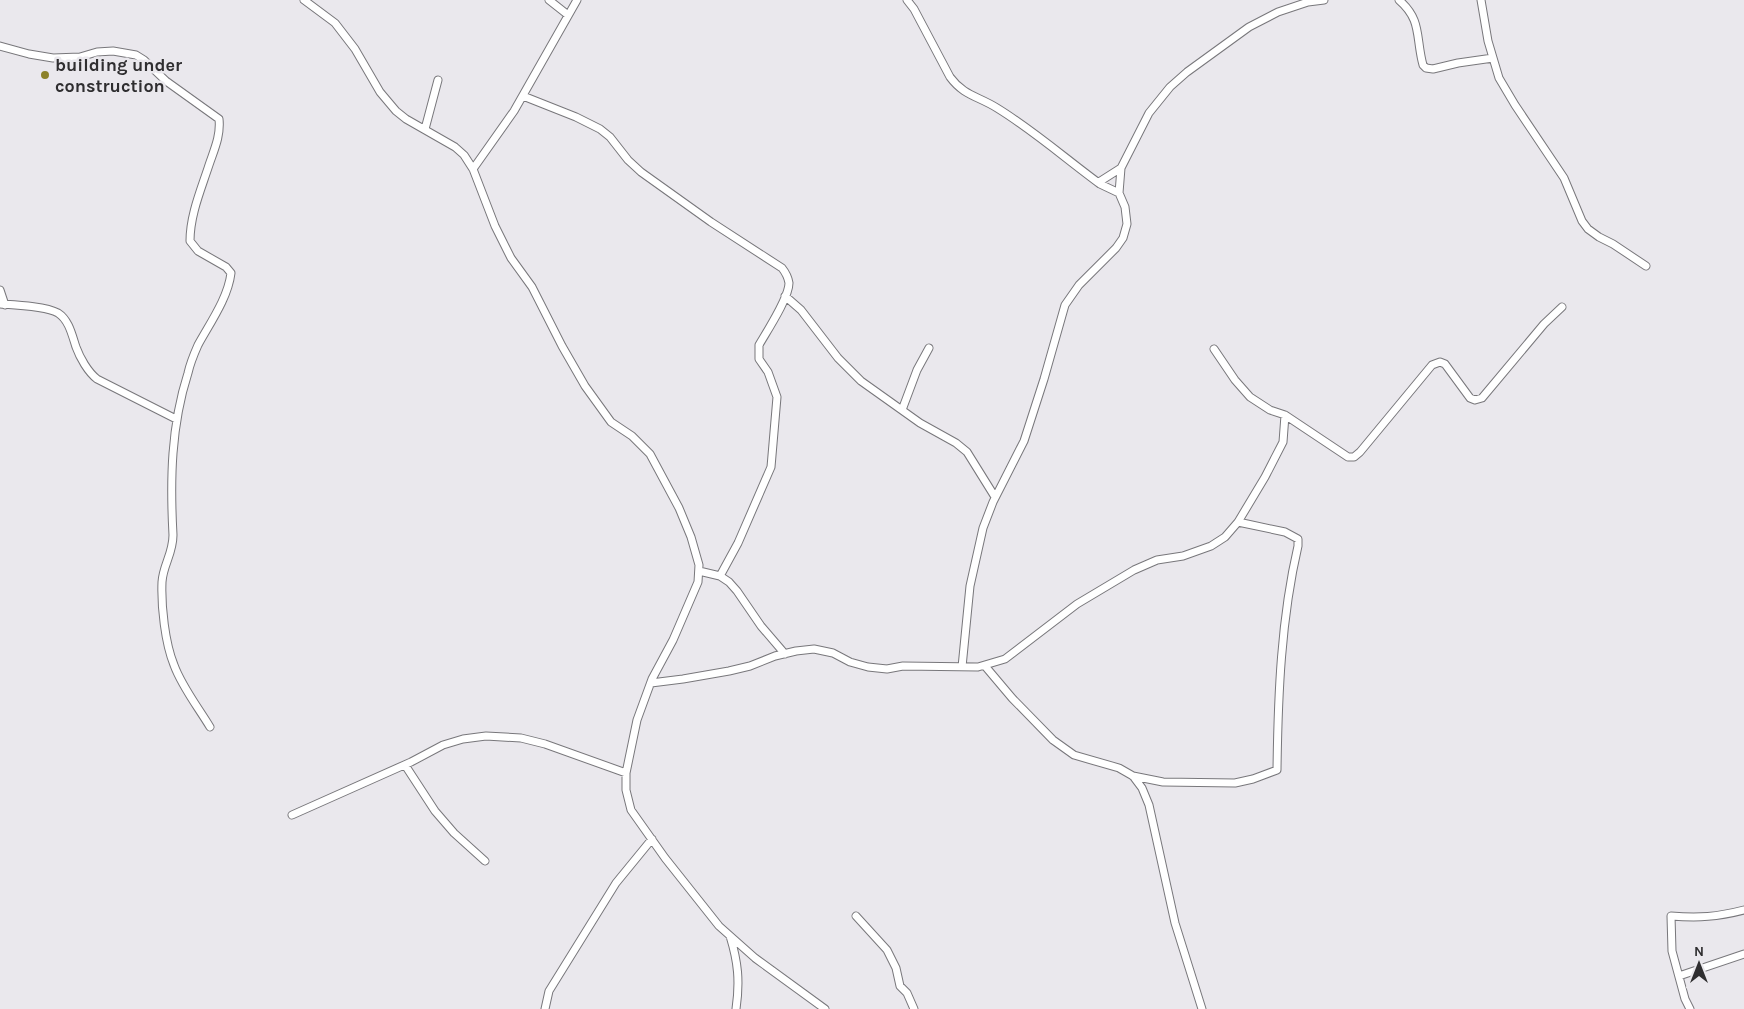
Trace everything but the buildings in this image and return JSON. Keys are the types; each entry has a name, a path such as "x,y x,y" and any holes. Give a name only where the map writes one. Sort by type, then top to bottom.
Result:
{"street":[{"path":"304,0 335,23 356,49 380,92 396,111 455,147 464,155 473,169 495,226 511,258 532,287 585,386 611,422 632,436 650,454 679,508 692,537 699,565 698,582 673,640 651,683 638,720 626,773 626,790 631,810 719,926 755,958 825,1009"},
{"path":"549,0 568,15"},
{"path":"473,169 514,111 577,0"},
{"path":"907,0 914,9 957,86 965,93 997,108 1099,182 1119,193"},
{"path":"962,668 970,586 983,528 995,498 1024,441 1066,305 1079,285 1116,248 1123,238 1128,224 1125,207 1119,193 1121,168 1149,113 1170,87 1187,72 1249,27 1278,12 1307,1 1324,0"},
{"path":"1399,0 1410,9 1417,25 1423,65 1426,68 1433,69 1458,62 1493,58"},
{"path":"1481,0 1486,32 1499,78 1564,178 1582,221 1588,229 1599,237 1646,266"},
{"path":"0,46 53,58 80,57 97,52 113,51 136,55 166,81 219,119 220,128 217,141 193,214 190,241 198,251 226,267 232,273 224,296 197,347 176,418 171,473 172,548 163,572 162,601 166,632 174,665 210,727"},
{"path":"425,129 438,80"},
{"path":"523,96 576,117 600,129 610,136 628,160 641,172 782,268 787,275 789,282 785,296 759,345 758,352 758,359 768,372 777,397 771,466 738,543 720,576"},
{"path":"1099,182 1121,168"},
{"path":"0,290 2,305 56,312 63,317 77,349 91,374 98,380 176,418"},
{"path":"785,296 801,310 838,358 862,381 920,423 956,443 967,452 995,498"},
{"path":"1214,349 1235,380 1250,397 1270,410 1286,415 1343,454 1354,456 1360,452 1432,365 1440,362 1445,364 1470,398 1475,400 1482,398 1544,324 1562,307"},
{"path":"902,410 917,370 929,348"},
{"path":"651,683 730,671 785,654 814,649 833,653 850,662 868,667 887,669 903,666 962,668 985,666 1005,659 1077,604 1134,570 1157,560 1183,556 1210,546 1225,537 1238,522 1283,442 1286,415"},
{"path":"985,666 1012,698 1053,740 1074,756 1120,768 1133,776 1163,782 1235,783 1253,779 1277,770 1278,699 1283,645 1298,540 1285,532 1238,522"},
{"path":"699,571 720,576 737,591 761,626 785,654"},
{"path":"292,815 443,746 463,739 486,736 521,738 545,744 626,773"},
{"path":"405,765 435,811 454,833 485,861"},
{"path":"1133,776 1142,788 1149,805 1175,923 1199,993 1202,1009"},
{"path":"545,1009 549,991 616,883 652,839"},
{"path":"1690,1009 1685,999 1672,951 1671,916 1695,918 1721,916 1744,910"},
{"path":"856,916 887,950 896,968 900,986 914,1009"},
{"path":"730,935 739,976 736,1009"},
{"path":"1679,976 1744,954"}],"place":[{"name":"building under construction","path":"45,75"}]}
